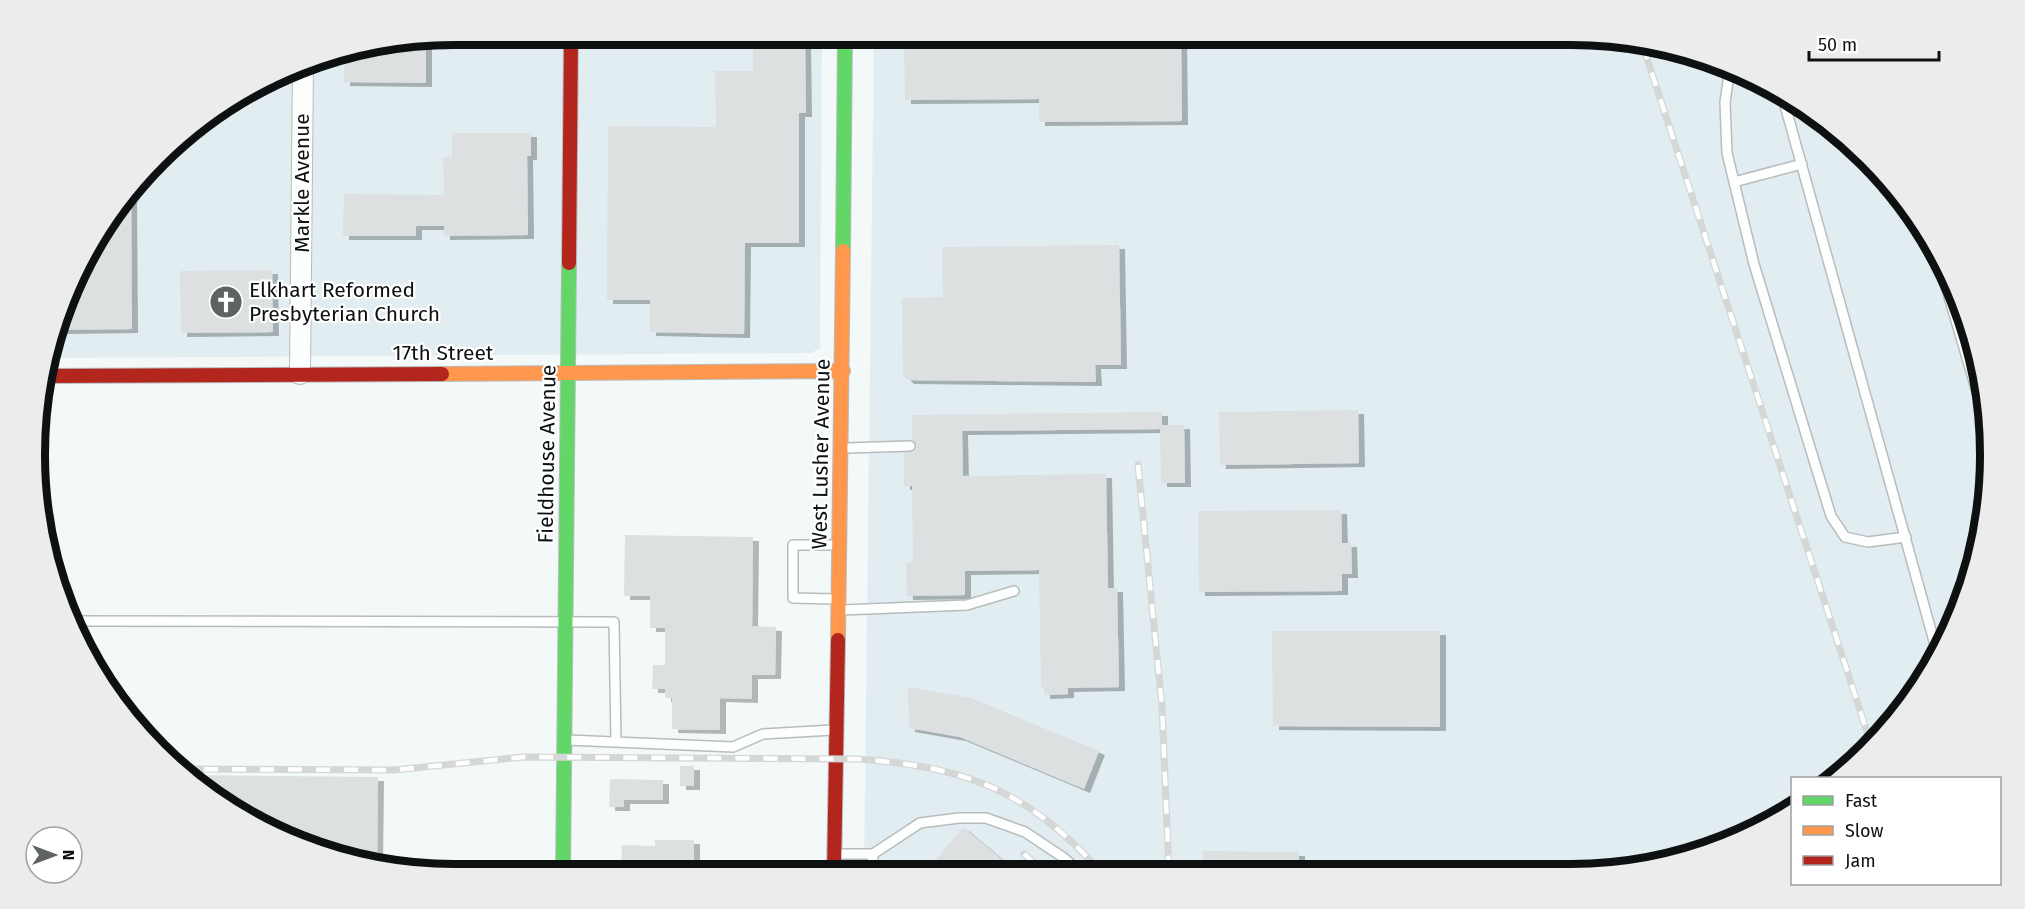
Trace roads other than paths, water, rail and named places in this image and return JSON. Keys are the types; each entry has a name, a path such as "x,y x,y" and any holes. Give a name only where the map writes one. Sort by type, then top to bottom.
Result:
{"street":[{"name":"Fieldhouse Avenue","path":"563,864 571,45"},
{"name":"West Lusher Avenue","path":"834,864 841,544 845,45"},
{"name":"Markle Avenue","path":"300,75 300,374"},
{"name":"17th Street","path":"53,376 843,371"}],"lane":[{"path":"1729,77 1725,102 1726,123 1728,153 1734,182 1754,264 1831,516 1845,537 1868,542 1906,537"},
{"path":"1785,106 1934,642"},
{"path":"1734,182 1802,164"},
{"path":"1951,304 1972,375"},
{"path":"842,449 910,446"},
{"path":"841,544 794,545 793,598 840,604 968,605 1014,591"},
{"path":"80,621 614,622 616,742"},
{"path":"565,740 733,747 763,734 838,730"},
{"path":"834,854 873,855 920,823 959,818 986,818 1025,832 1071,864"},
{"path":"872,864 873,855"}],"railway":[{"path":"1645,52 1868,735"},
{"path":"1138,465 1162,706 1169,864"},
{"path":"193,769 394,770 523,757 858,759 897,763 932,768 993,788 1020,802 1047,821 1093,864"},
{"path":"1024,854 1036,864"}],"place":[{"name":"Elkhart Reformed Presbyterian Church","path":"226,302"}]}
